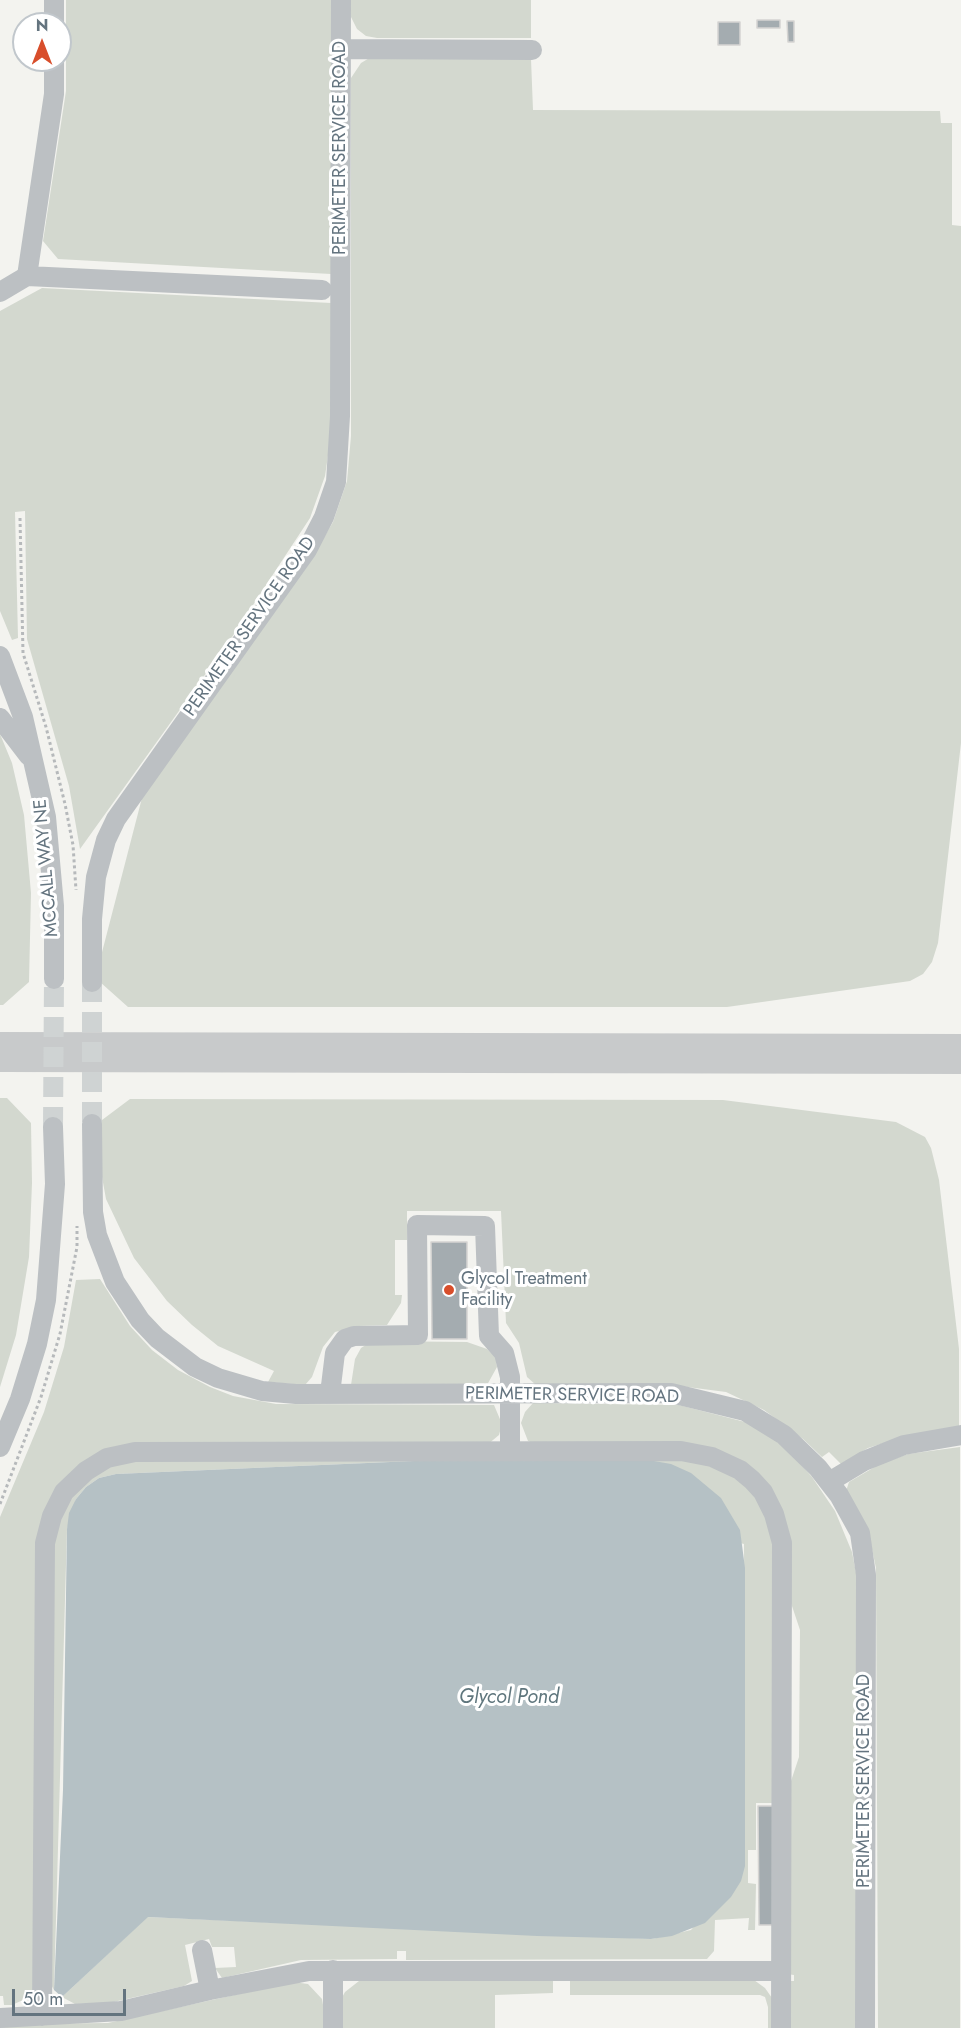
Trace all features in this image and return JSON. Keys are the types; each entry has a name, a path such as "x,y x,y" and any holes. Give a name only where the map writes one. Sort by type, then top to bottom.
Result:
{"street":[{"name":"PERIMETER SERVICE ROAD","path":"92,982 92,919 96,877 106,840 116,819 307,550 324,517 336,482 340,416 341,0"},
{"path":"341,49 532,50"},
{"path":"27,276 54,94 54,72"},
{"path":"0,292 27,276 322,290"},
{"name":"MCCALL WAY NE","path":"0,657 23,717 46,817 51,866 54,980"},
{"path":"0,718 33,760"},
{"name":"PERIMETER SERVICE ROAD","path":"92,1124 93,1212 97,1235 115,1282 140,1320 175,1353 218,1378 262,1391 330,1394 671,1394 745,1410 784,1435 829,1482 860,1533 866,1575 865,2028"},
{"path":"0,1447 37,1344 46,1300 55,1184 53,1127"},
{"path":"330,1394 335,1353 345,1339 354,1336 418,1335 417,1225 485,1226 489,1336 508,1361 510,1449"},
{"path":"829,1482 864,1461 904,1445 961,1435"},
{"path":"42,2016 44,1565 45,1543 52,1516 64,1492 86,1471 107,1458 135,1452 510,1449 697,1453 740,1470 752,1480 769,1503 778,1527 782,1553 781,2028"},
{"path":"202,1950 210,1990"},
{"path":"333,1970 333,2028"},
{"path":"0,2018 121,2012 210,1990 309,1971 781,1971"}],"shaded area":[{"path":"66,0 333,0 331,274 58,259 43,241 66,91 66,72 72,72 72,12 66,12"},
{"path":"349,0 531,0 531,38 377,38 366,36 357,29 351,17"},
{"path":"371,57 531,59 533,110 940,111 941,123 952,123 952,225 961,226 961,743 938,943 932,962 923,974 910,981 727,1007 128,1007 100,982 100,960 143,794 312,558 333,522 347,481 351,436 351,78 361,63"},
{"path":"42,288 331,303 331,435 325,476 310,518 232,637 80,849 69,786 27,639 25,511 15,512 18,638 12,640 0,611 0,311"},
{"path":"0,734 12,763 24,815 31,893 29,982 3,1005 0,1005"},
{"path":"0,1098 7,1098 31,1123 32,1183 29,1257 16,1335 0,1387"},
{"path":"130,1099 723,1100 896,1122 925,1137 931,1148 939,1180 959,1349 959,1426 903,1437 868,1448 841,1464 829,1452 822,1457 803,1439 764,1410 726,1392 664,1384 536,1385 527,1377 519,1343 506,1323 501,1211 407,1211 407,1240 395,1240 395,1295 402,1295 401,1303 387,1325 359,1326 335,1332 323,1347 312,1377 305,1385 268,1382 274,1371 218,1346 167,1301 134,1258 106,1199 100,1166 98,1123"},
{"path":"100,1279 130,1326 152,1350 178,1370 233,1396 276,1404 494,1405 502,1424 499,1435 487,1445 145,1446 54,1499 34,1989 23,2000 12,2005 4,2005 3,1996 0,1996 0,1517 44,1412 64,1347 76,1280"},
{"path":"372,1341 467,1342 487,1349 496,1357 497,1367 487,1385 351,1385 355,1359 361,1348"},
{"path":"533,1403 679,1405 745,1422 771,1437 791,1453 812,1477 835,1511 852,1552 858,1583 857,2028 786,2028 786,1981 794,1981 794,1975 786,1974 787,1793 799,1757 800,1630 789,1597 786,1543 734,1460 538,1445 528,1441 521,1423 525,1412"},
{"path":"960,1447 960,2028 878,2028 876,1568 869,1535 846,1491 849,1482 878,1465 908,1454"},
{"path":"659,1456 731,1470 756,1493 775,1544 777,1803 756,1803 756,1850 748,1850 748,1883 756,1884 755,1930 748,1930 749,1918 715,1920 714,1951 707,1959 406,1960 406,1951 397,1951 397,1959 301,1960 222,1978 215,1968 236,1967 234,1947 212,1947 209,1939 185,1945 192,1981 184,1986 109,2003 75,2004 62,1997 147,1917 652,1939 691,1930 745,1865 744,1544 413,1461 116,1474 99,1478 86,1487 76,1499 67,1529 54,1990 49,1981 54,1523 81,1482 123,1460"},
{"path":"382,1978 553,1978 553,1993 495,1995 495,2028 339,2028 339,2003 345,1992 359,1981"},
{"path":"570,1979 754,1980 765,1988 772,1998 775,2028 768,2028 768,2007 765,1997 760,1995 570,1995"},
{"path":"293,1982 308,1984 322,1999 327,2028 0,2028 11,2024 108,2023"}],"water":[{"name":"Glycol Pond","path":"413,1461 654,1461 671,1464 691,1473 721,1498 740,1530 745,1568 745,1866 741,1881 731,1897 705,1923 672,1936 651,1939 537,1936 148,1917 62,1997 54,1990 63,1790 67,1529 69,1513 76,1499 86,1487 99,1478 116,1474"}],"building":[{"path":"757,20 780,20 780,28 757,28"},
{"path":"787,21 794,21 794,42 788,42"},
{"path":"718,22 740,22 740,45 718,45"},
{"name":"Glycol Treatment Facility","path":"431,1242 467,1242 467,1339 432,1339"},
{"path":"758,1806 774,1806 775,1925 759,1925"}],"taxiway":[{"path":"0,1052 961,1054"}],"tunnel":[{"path":"53,1127 54,979"},
{"path":"92,982 92,1124"}],"place":[{"name":"Glycol Treatment Facility","path":"449,1290"}]}
